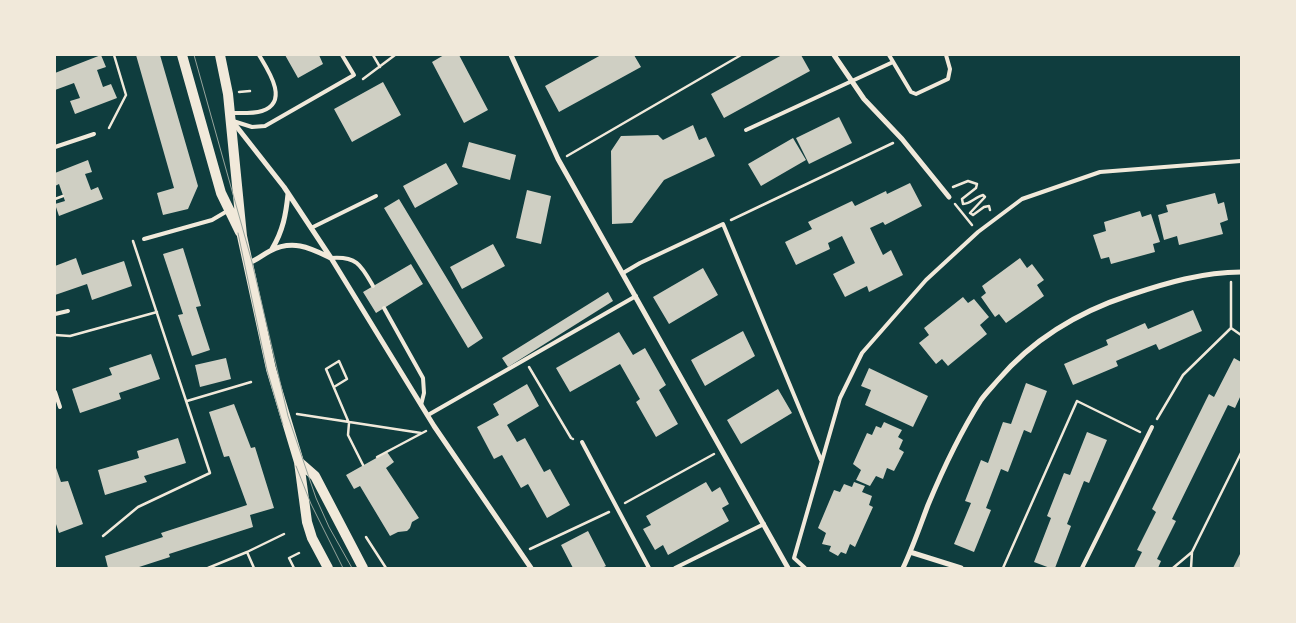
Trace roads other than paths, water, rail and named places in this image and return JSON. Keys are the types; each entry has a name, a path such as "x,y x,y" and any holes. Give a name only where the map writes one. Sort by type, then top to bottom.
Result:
{"main road":[{"path":"182,55 221,193 242,236"},
{"path":"220,55 231,117 242,236 271,369 299,462 309,530 328,568"},
{"path":"299,462 315,476 363,568"}],"street":[{"path":"511,55 558,159 788,568"},
{"path":"834,55 864,99 902,138 947,195"},
{"path":"231,117 288,194 331,258 434,426 531,568"},
{"path":"272,250 279,238 286,217 288,194"},
{"path":"248,262 272,250 299,244 331,258"},
{"path":"903,568 953,450 982,398 1018,358 1044,336 1076,317 1112,301 1154,287 1197,276 1241,272"},
{"path":"910,552 961,568"}],"lane":[{"path":"231,117 263,111 271,105 274,99 276,86 259,55"},
{"path":"231,117 252,127 265,126 354,75 342,55"},
{"path":"889,55 911,92 916,94 948,79 950,69 946,55"},
{"path":"746,130 893,62"},
{"path":"55,147 94,134"},
{"path":"805,568 794,558 840,398 862,353 926,280 978,232 1022,199 1100,172 1241,161"},
{"path":"311,228 376,196"},
{"path":"144,239 212,220 230,210"},
{"path":"622,273 723,224 821,460"},
{"path":"331,258 345,257 362,266 373,286"},
{"path":"428,415 636,296"},
{"path":"384,308 423,378 424,394 421,404"},
{"path":"55,314 68,311"},
{"path":"55,392 60,407"},
{"path":"1082,568 1152,427"},
{"path":"582,442 649,568"},
{"path":"675,568 764,524"}],"tram line":[{"path":"194,55 252,262 288,416 316,498 329,527 352,568"},
{"path":"238,233 267,370 283,425"},
{"path":"296,466 311,504 343,568"}]}
